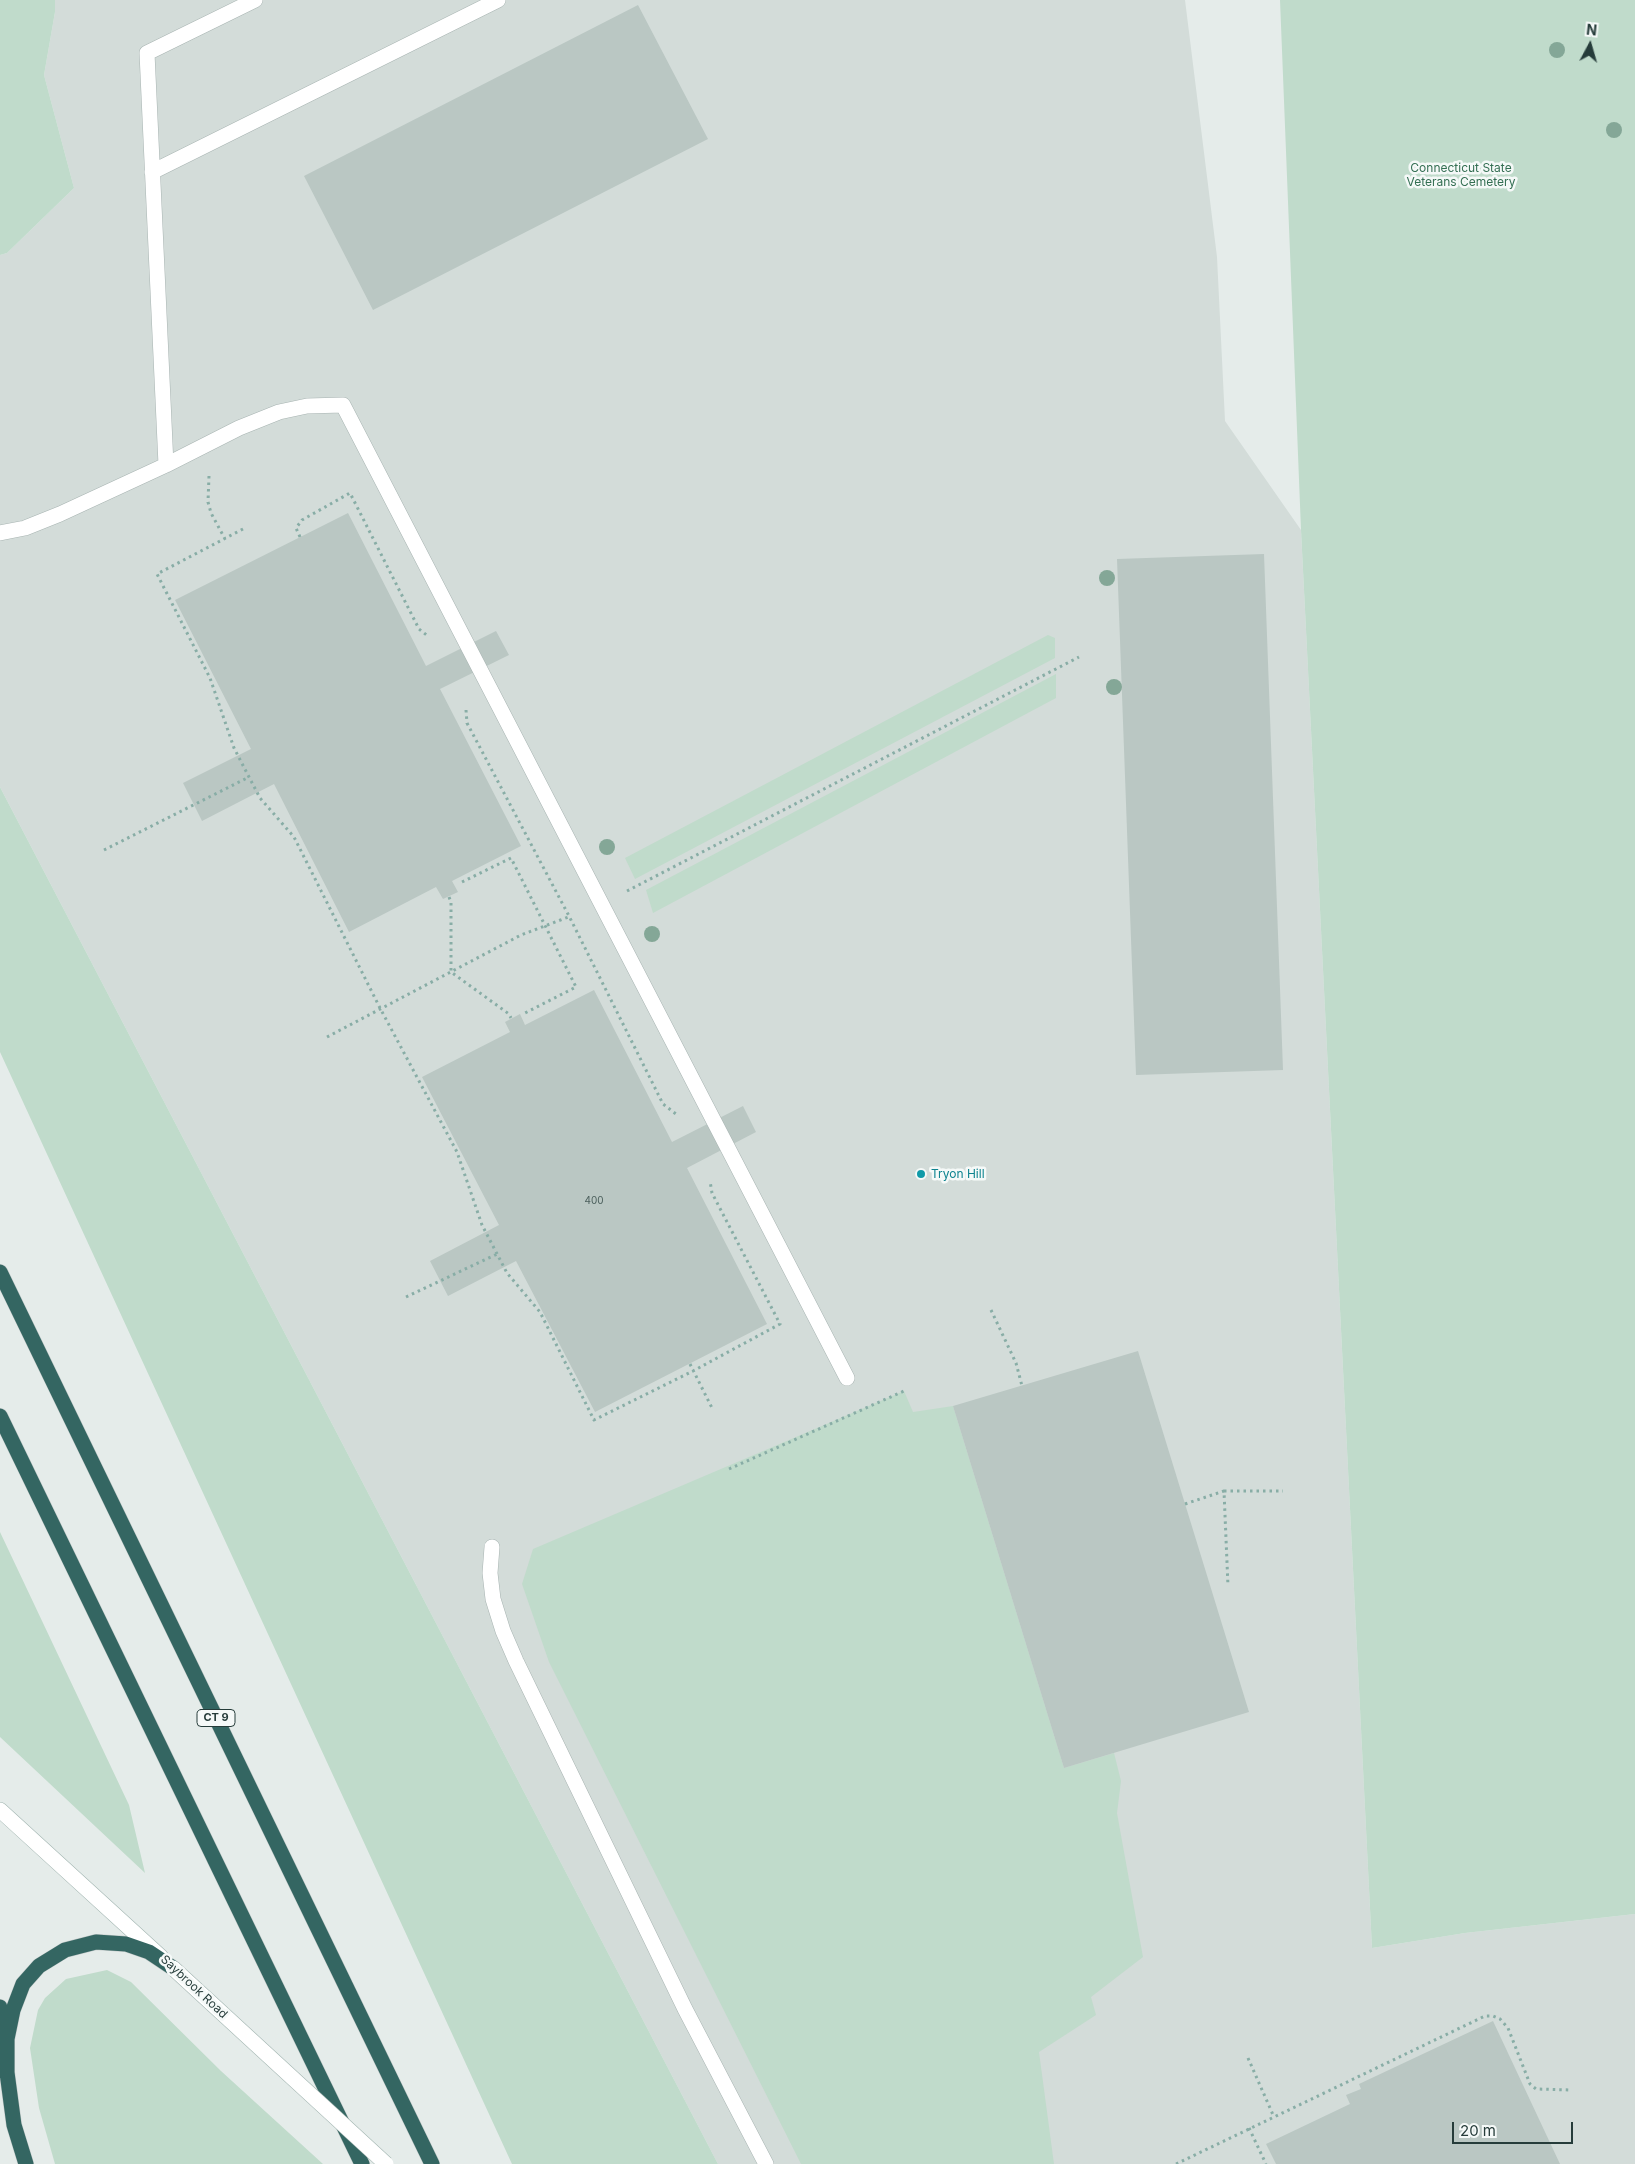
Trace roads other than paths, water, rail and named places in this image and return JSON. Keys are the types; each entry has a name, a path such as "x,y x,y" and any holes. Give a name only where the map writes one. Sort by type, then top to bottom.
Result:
{"highway":[{"name":"CT 9","path":"0,1272 432,2164"},
{"path":"0,1416 362,2164"},
{"path":"7,2075 8,2039 12,2010 23,1984 39,1966 64,1950 96,1942 126,1944 149,1952 173,1968"},
{"path":"0,2007 14,2125 26,2164"}],"main road":[{"path":"166,465 147,53 255,0"},
{"path":"152,172 498,0"},
{"path":"0,533 25,528 60,514 166,465 239,428 279,412 306,406 343,406 846,1378"},
{"path":"492,1547 490,1573 493,1599 503,1631 516,1661 685,2009 766,2164"},
{"name":"Saybrook Road","path":"0,1810 386,2164"}],"place":[{"name":"Tryon Hill","path":"921,1174"}],"park label":[{"name":"Connecticut State Veterans Cemetery","path":"1461,175"}]}
